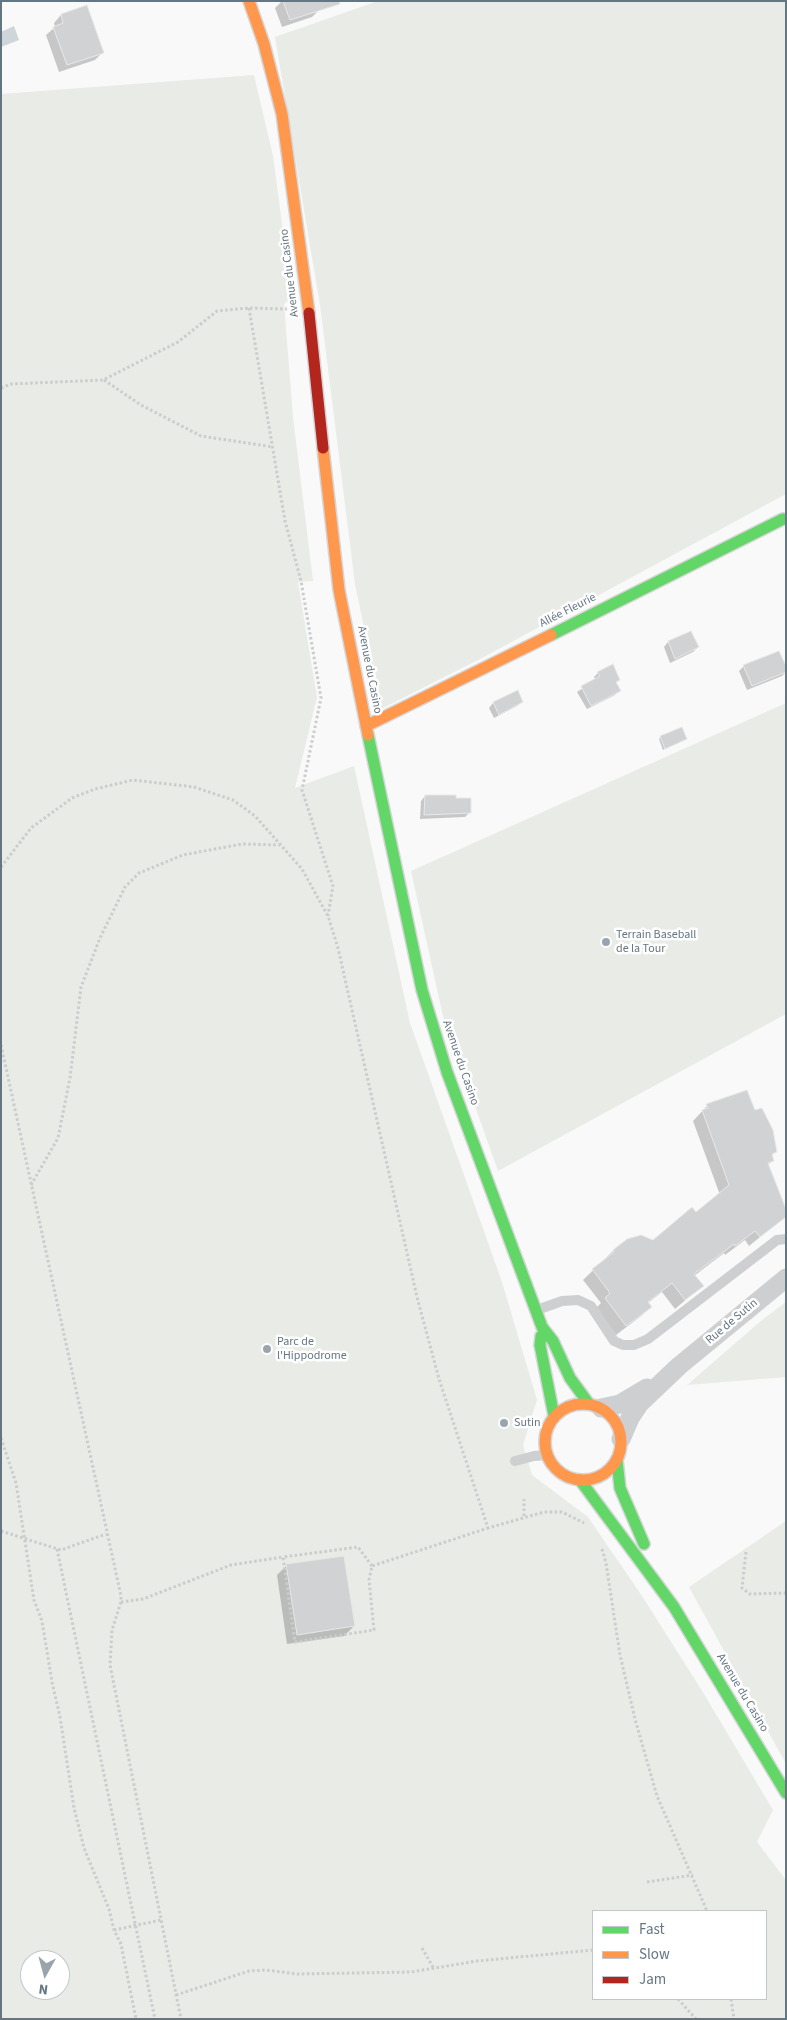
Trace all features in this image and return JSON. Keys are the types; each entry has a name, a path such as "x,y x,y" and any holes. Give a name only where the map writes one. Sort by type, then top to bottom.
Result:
{"street":[{"name":"Avenue du Casino","path":"249,1 264,44 282,114 308,307 339,590 422,990 447,1072 542,1327"},
{"name":"Allée Fleurie","path":"366,726 783,519"},
{"name":"Rue de Sutin","path":"621,1439 630,1418 640,1403 678,1366 786,1278"},
{"path":"542,1327 553,1341 570,1378 595,1406 611,1416 618,1426 621,1439 617,1460 620,1488 629,1512 674,1607"},
{"path":"542,1327 540,1345 554,1416"},
{"name":"Rue de Sutin","path":"595,1406 620,1404 678,1366"},
{"path":"595,1406 576,1404 564,1408 554,1416 545,1434 544,1445 547,1455 552,1465 560,1472 570,1478 580,1480 601,1475 617,1460"},
{"path":"580,1480 674,1607"},
{"name":"Avenue du Casino","path":"674,1607 786,1793"}],"lane":[{"path":"536,1310 562,1301 578,1300 592,1306 614,1341 623,1345 634,1345 648,1339 777,1240 786,1239"},
{"path":"515,1461 547,1455"}],"path":[{"path":"1,388 11,384 103,380 178,342 217,311 248,308 308,307"},
{"path":"248,308 285,521 302,581 321,698 302,790 333,886 328,916"},
{"path":"103,380 141,405 201,436 273,447"},
{"path":"1,867 31,828 72,798 95,789 132,780 194,787 233,800 255,816 302,870 328,916 343,966 417,1297 439,1379 488,1528"},
{"path":"31,1186 58,1138 70,1078 81,986 100,938 125,887 139,873 183,856 242,844 280,845"},
{"path":"1,1045 121,1602 112,1630 110,1665 181,2019"},
{"path":"1,1438 16,1483 34,1600 42,1621 60,1717 74,1808 84,1848 121,1944 136,2019"},
{"path":"524,1499 524,1516"},
{"path":"372,1566 524,1516 544,1512 562,1512 585,1523 590,1530"},
{"path":"1,1531 61,1550 106,1534"},
{"path":"600,1543 606,1563 620,1655 635,1719 657,1796 693,1875 706,1910"},
{"path":"121,1602 143,1599 231,1565 283,1557 358,1547 372,1566 369,1580 374,1630 295,1642 283,1557"},
{"path":"57,1549 155,2019"},
{"path":"746,1552 742,1588 750,1594 786,1593"},
{"path":"647,1882 693,1875"},
{"path":"114,1930 161,1920"},
{"path":"422,1948 434,1969"},
{"path":"176,1996 249,1971 266,1970 297,1974 336,1974 434,1969 477,1961 592,1950"},
{"path":"679,2000 696,2019"},
{"path":"732,2000 734,2019"}],"shaded area":[{"path":"378,1 786,1 786,494 482,658 381,709 355,584 320,305 275,37"},
{"path":"14,26 19,40 1,47 1,32"},
{"name":"Parc de l'Hippodrome","path":"254,75 273,156 292,298 284,304 293,417 313,581 298,582 317,697 295,788 354,766 410,1023 502,1282 537,1400 523,1445 532,1475 588,1517 644,1599 704,1694 773,1810 757,1842 786,1880 786,2019 1,2019 1,94"},
{"name":"Terrain Baseball de la Tour","path":"786,703 786,1014 498,1171 443,1016 411,871"},
{"path":"786,1302 786,1377 687,1385 762,1320"},
{"path":"786,1521 786,1764 689,1587"}],"building":[{"path":"283,1 339,1 340,4 290,20"},
{"path":"87,5 104,53 67,65 53,27 63,23 61,14"},
{"path":"691,631 699,647 675,659 668,641"},
{"path":"779,651 786,666 786,672 752,686 743,665"},
{"path":"613,664 620,680 616,682 621,691 591,706 581,686 600,676 597,672"},
{"path":"518,690 523,702 499,715 493,702"},
{"path":"682,727 687,739 665,749 660,736"},
{"path":"425,795 456,795 456,798 471,798 471,813 424,815"},
{"path":"747,1090 755,1110 762,1108 773,1130 777,1152 772,1154 774,1161 768,1163 786,1209 786,1217 760,1237 755,1231 735,1246 734,1244 694,1274 704,1286 685,1300 672,1283 648,1302 652,1307 626,1326 605,1298 610,1293 592,1269 627,1239 641,1235 653,1240 692,1207 696,1212 729,1185 702,1110 708,1108 706,1104"},
{"path":"344,1556 355,1626 297,1635 286,1564"}],"traffic: fast":[{"path":"551,635 783,519"},
{"path":"368,735 422,990 447,1072 542,1327 553,1341 570,1378 589,1404"},
{"path":"541,1336 540,1345 554,1416"},
{"path":"617,1460 620,1488 644,1544"},
{"path":"580,1480 674,1607 786,1793"}],"traffic: slow":[{"path":"249,1 264,44 282,114 309,313"},
{"path":"323,448 339,590 368,735"},
{"path":"366,726 551,635"},
{"path":"583,1404 598,1407 610,1415 618,1427 621,1442 618,1457 610,1469 598,1477 583,1480 568,1477 556,1469 548,1457 545,1442 548,1427 556,1415 568,1407 583,1404"}],"traffic: jam":[{"path":"309,313 323,448"}],"place":[{"name":"Terrain Baseball de la Tour","path":"606,942"},
{"name":"Parc de l'Hippodrome","path":"267,1349"},
{"name":"Sutin","path":"504,1423"}]}
